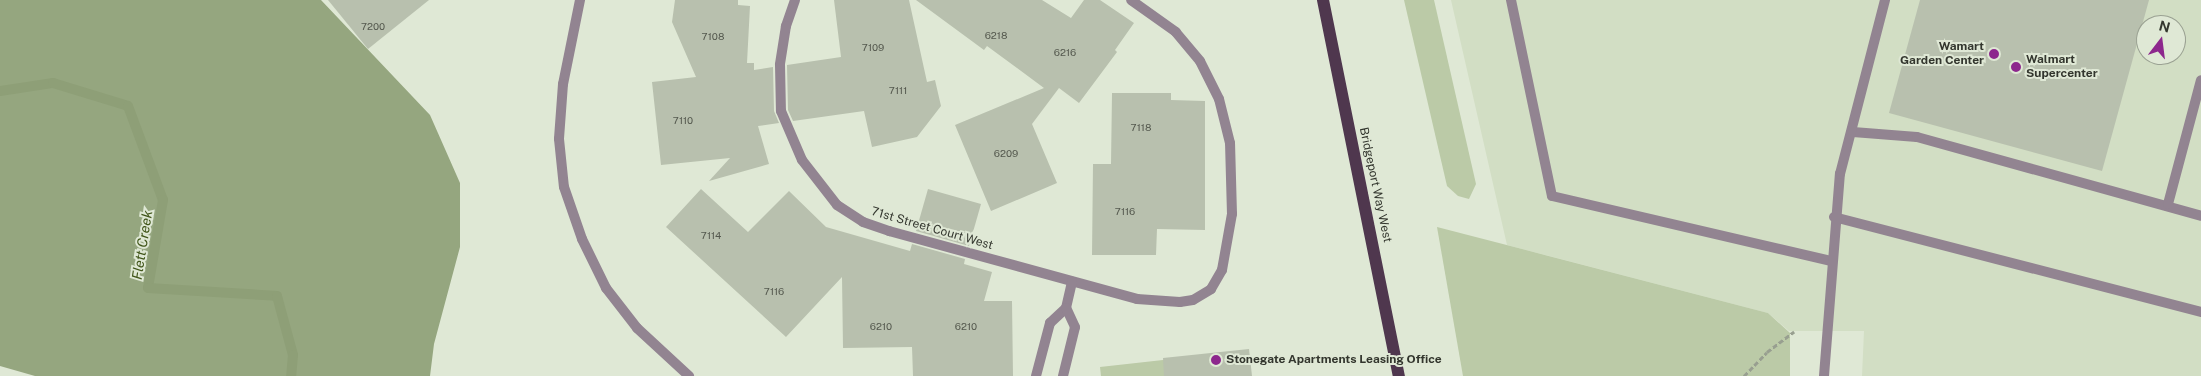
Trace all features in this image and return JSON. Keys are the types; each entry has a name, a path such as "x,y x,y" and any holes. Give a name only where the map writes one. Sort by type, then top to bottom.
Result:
{"main road":[{"name":"Bridgeport Way West","path":"1323,0 1399,376"}],"street":[{"path":"580,0 563,84 559,139 564,187 582,239 606,288 637,328 689,376"},
{"name":"71st Street Court West","path":"795,0 786,26 780,65 781,111 802,160 831,199 855,218 889,231 1072,282 1152,302 1180,302 1204,295 1215,285 1222,270 1230,238 1232,198 1230,143 1225,118 1200,61 1176,32 1159,18 1131,0"},
{"path":"1511,0 1552,196 1832,261"},
{"path":"1824,376 1834,217 1840,174 1885,0"},
{"path":"2168,204 2201,80"},
{"path":"1852,132 1917,136 2168,204 2201,216"},
{"path":"1834,217 2201,312"},
{"path":"1036,376 1050,323 1066,308 1072,282"},
{"path":"1062,376 1075,327 1066,308"}],"path":[{"path":"1744,376 1767,352 1794,332"}],"shaded area":[{"path":"0,0 321,0 430,115 460,183 460,247 434,344 430,376 35,376 0,366"},
{"path":"1404,0 1434,0 1476,184 1469,199 1458,196 1447,186"},
{"path":"1451,0 2201,0 2201,376 1862,376 1864,331 1789,331 1768,313 1507,245"},
{"path":"1437,227 1768,313 1790,333 1790,376 1463,376"},
{"path":"1172,359 1182,376 1101,376 1100,367"}],"building":[{"path":"328,0 429,0 368,49"},
{"path":"675,0 738,0 738,5 750,6 747,63 754,63 754,70 773,67 774,111 779,123 758,126 769,164 709,181 730,158 661,165 652,82 696,77 672,22"},
{"path":"834,0 909,0 927,82 935,80 941,106 917,137 872,147 864,111 793,121 788,110 787,65 841,57"},
{"path":"916,0 1042,0 1071,18 1084,0 1100,0 1134,23 1115,50 1117,52 1079,103 1059,88 1032,124 1057,183 991,211 955,125 1044,88 987,46 984,50"},
{"name":"Walmart Supercenter","path":"1920,0 2149,0 2145,15 2136,15 2136,47 2102,171 1889,113"},
{"path":"1112,93 1171,93 1171,100 1205,101 1205,230 1157,229 1156,255 1092,255 1093,164 1111,164"},
{"path":"701,189 748,232 789,191 826,227 910,251 912,244 965,259 964,264 992,272 984,301 1012,301 1013,376 913,376 912,347 843,348 842,277 786,337 666,227"},
{"path":"928,189 981,204 969,246 916,231"},
{"name":"Stonegate Apartments Leasing Office","path":"1249,349 1252,376 1164,376 1163,358"}],"waterway":[{"name":"Flett Creek","path":"0,91 53,83 128,106 163,200 148,288 277,296 293,355 291,376"}],"place":[{"name":"Wamart Garden Center","path":"1994,54"},
{"name":"Walmart Supercenter","path":"2016,67"},
{"name":"Stonegate Apartments Leasing Office","path":"1216,360"}]}
